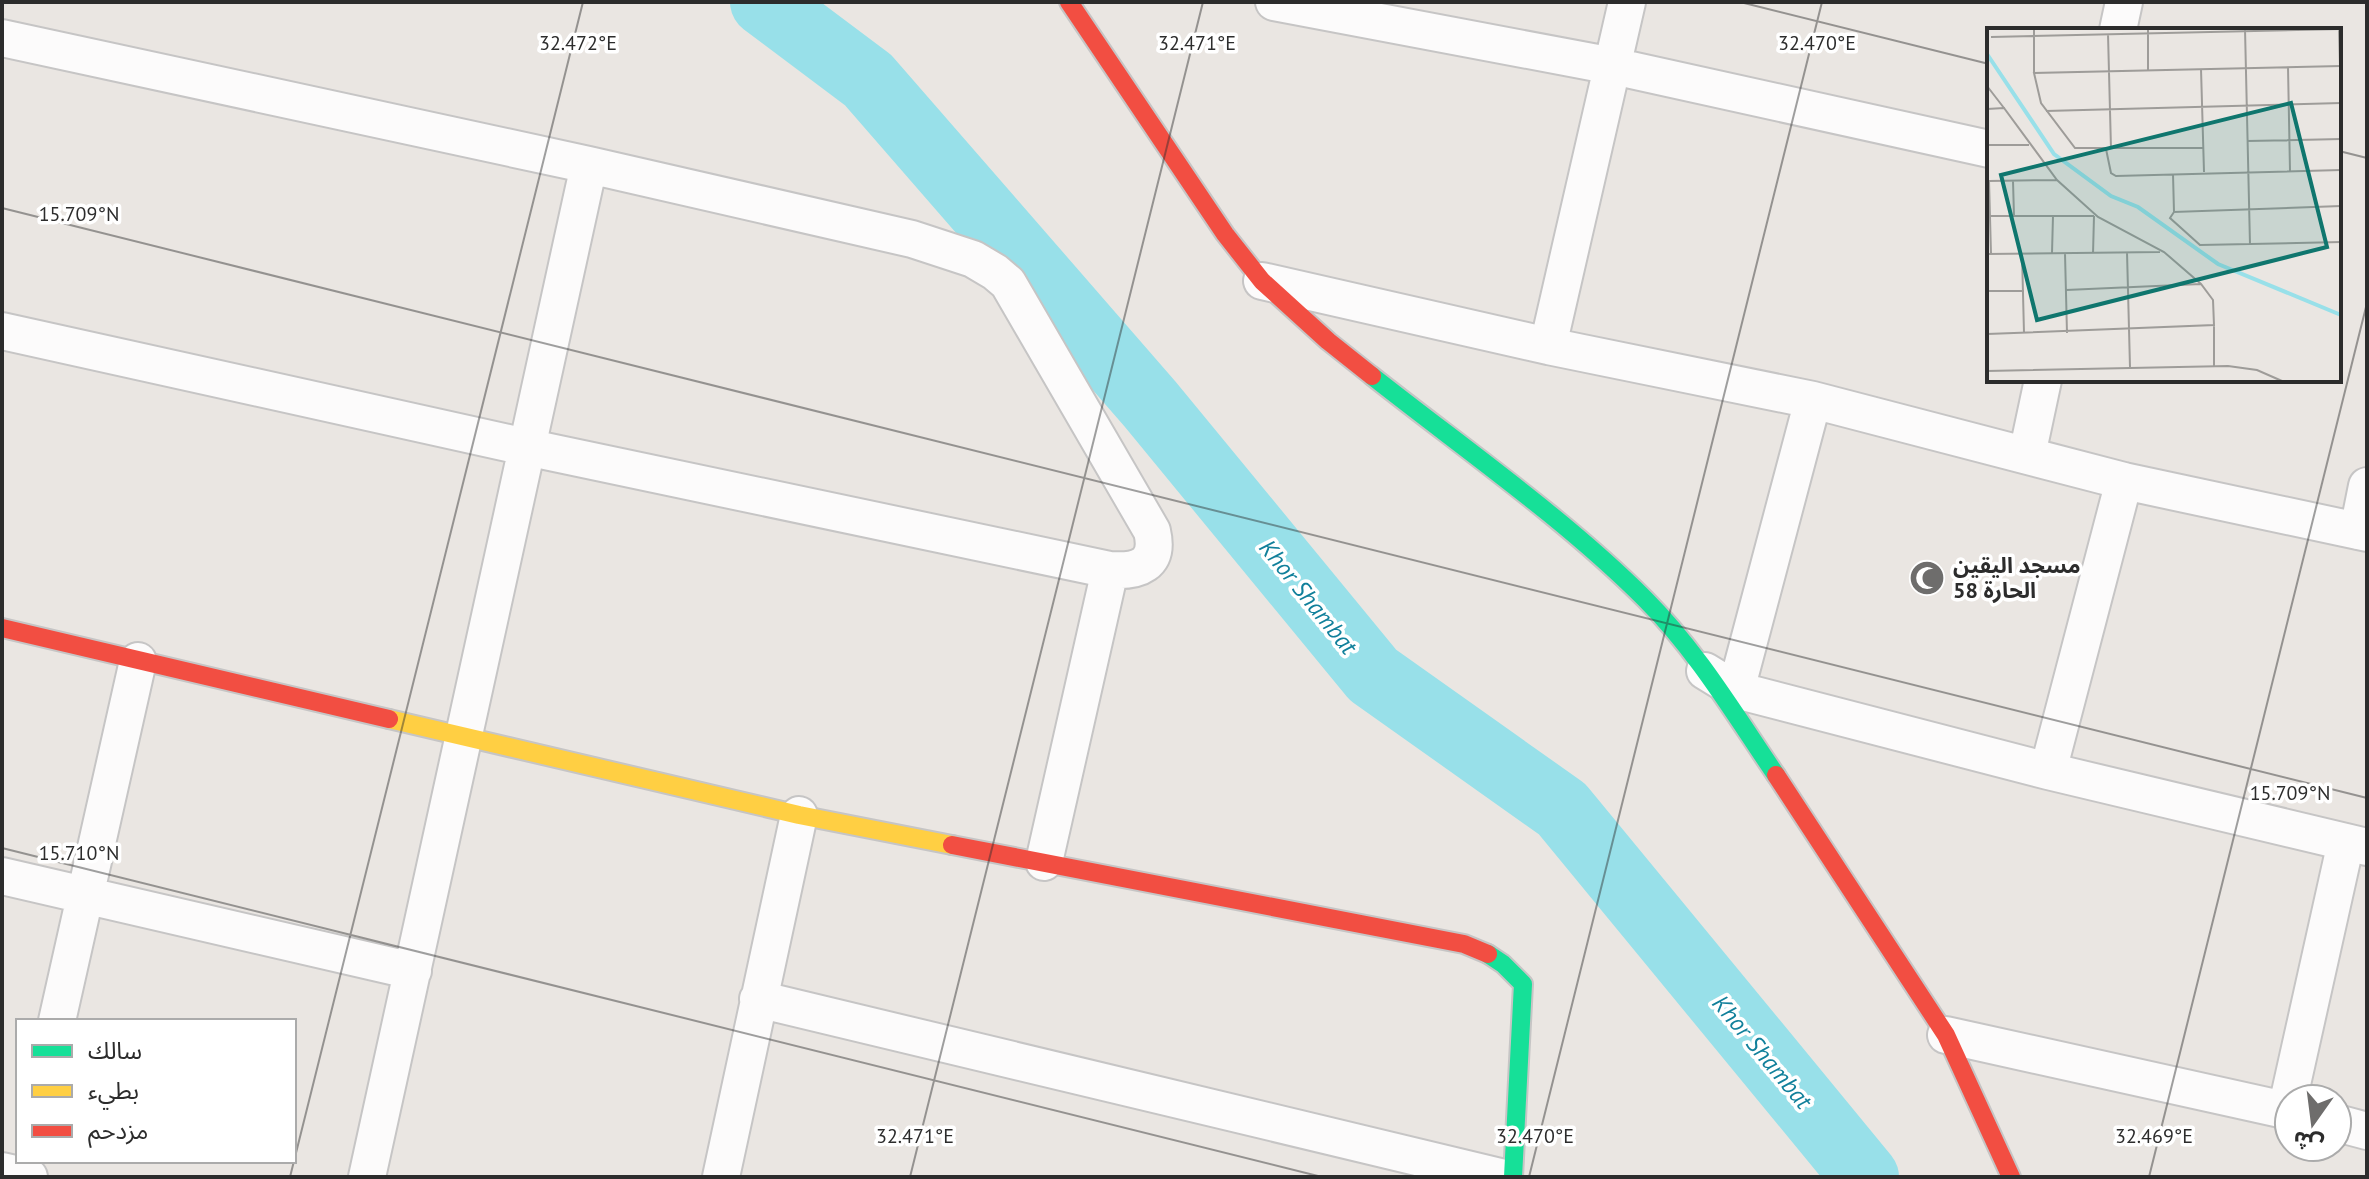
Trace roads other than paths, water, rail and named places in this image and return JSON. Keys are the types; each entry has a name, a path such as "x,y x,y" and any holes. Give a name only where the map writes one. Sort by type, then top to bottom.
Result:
{"street":[{"path":"1069,2 1225,234 1262,281 1328,341 1585,544 1647,601 1705,671 1844,876 1946,1035 2011,1177"},
{"path":"1274,2 1613,66 1987,149"},
{"path":"1548,346 1627,2"},
{"path":"2118,28 2124,2"},
{"path":"2,38 589,165 912,239 973,259 1008,283 1152,531 1153,549 1148,561 1140,568 1110,570 526,447 2,331"},
{"path":"367,1177 589,165"},
{"path":"1262,281 1548,346 1813,400 2124,481 2362,532 2367,486"},
{"path":"2027,455 2043,382"},
{"path":"1736,690 1813,400"},
{"path":"2048,771 2124,481"},
{"path":"1044,862 1110,570"},
{"path":"2,628 799,815 1464,944 1486,952 1511,969 1523,984 1513,1177"},
{"path":"57,1019 138,661"},
{"path":"1705,671 1736,690 2048,771 2357,845 2295,1083"},
{"path":"721,1177 799,815"},
{"path":"2,876 413,971"},
{"path":"758,999 1483,1175"},
{"path":"1946,1035 2273,1108"}],"waterway":[{"name":"Khor Shambat","path":"764,2 868,80 1150,404 1373,675 1562,809 1865,1177"}],"place":[{"name":"مسجد اليقين الحارة 58","path":"1927,578"}]}
